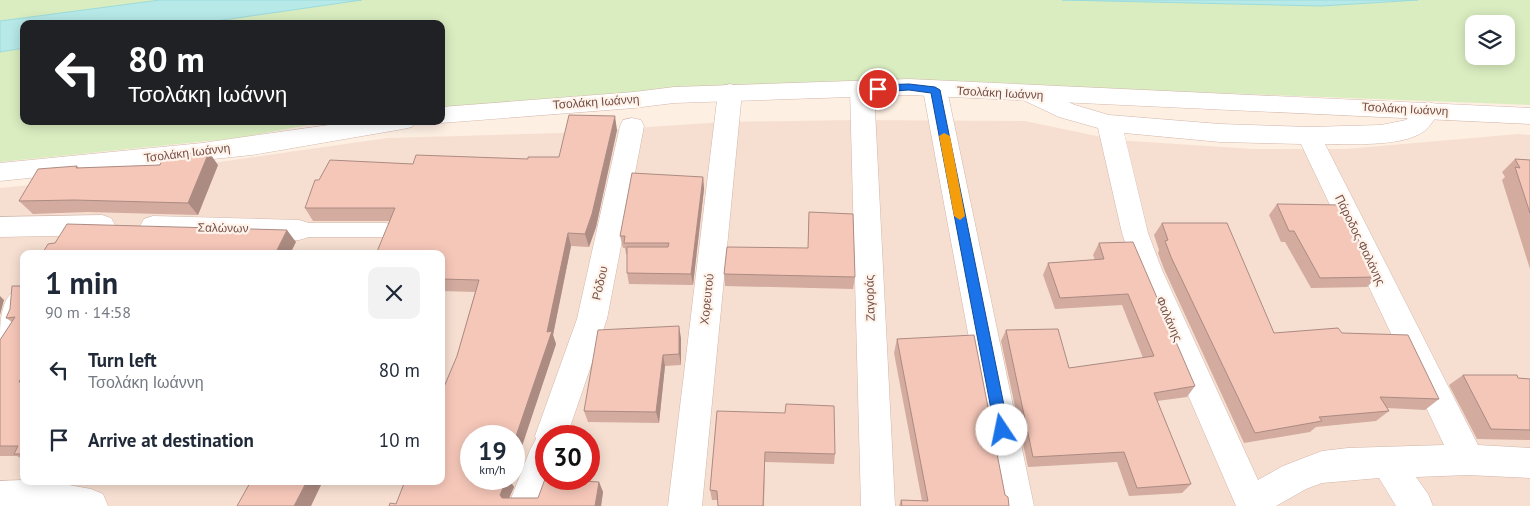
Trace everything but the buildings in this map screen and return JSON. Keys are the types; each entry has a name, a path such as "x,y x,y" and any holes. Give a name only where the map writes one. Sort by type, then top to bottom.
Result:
{"street":[{"name":"Τσολάκη Ιωάννη","path":"445,115 634,100 674,95 909,87 935,90 1428,110 1530,116"},
{"name":"Ζαγοράς","path":"862,90 878,506"},
{"path":"935,90 1017,506"},
{"name":"Χορευτού","path":"685,506 730,92"},
{"path":"1031,94 1067,112 1109,123 1220,133 1308,136 1403,130 1414,126 1428,110"},
{"name":"Φαλάνης","path":"1109,123 1135,233 1148,270 1252,504"},
{"name":"Τσολάκη Ιωάννη","path":"0,172 139,159 348,132 382,125"},
{"name":"Ρόδου","path":"556,425 592,319 632,126"},
{"name":"Πάροδος Φαλάνης","path":"1308,136 1468,460"},
{"path":"54,250 71,224"},
{"name":"Σαλώνων","path":"0,227 71,224 299,230"},
{"path":"0,332 20,302"},
{"path":"1252,504 1294,477 1322,467 1348,464 1468,460 1530,463"},
{"path":"1388,464 1416,506"},
{"path":"525,506 535,479"},
{"path":"0,497 17,496 91,506"}],"lane":[{"name":"Σαλώνων","path":"299,230 386,230"}],"shaded area":[{"path":"854,120 1025,121 1116,140 1253,149 1346,149 1518,134 1530,135 1530,506 0,506 0,188 120,176 387,138 560,133 723,122"}],"green space":[{"path":"0,0 160,0 0,21"},
{"path":"363,0 1062,0 1321,6 1418,0 1530,0 1530,105 957,83 445,113 445,20 223,20"},
{"path":"20,49 20,125 309,125 238,138 0,162 0,52"}],"water":[{"path":"160,0 362,0 223,20 20,20 20,49 0,52 0,21"},
{"path":"1062,0 1418,0 1321,6"}],"slow traffic":[{"path":"944,136 960,216"}],"route":[{"path":"878,89 909,87 935,90 1002,430"}]}
